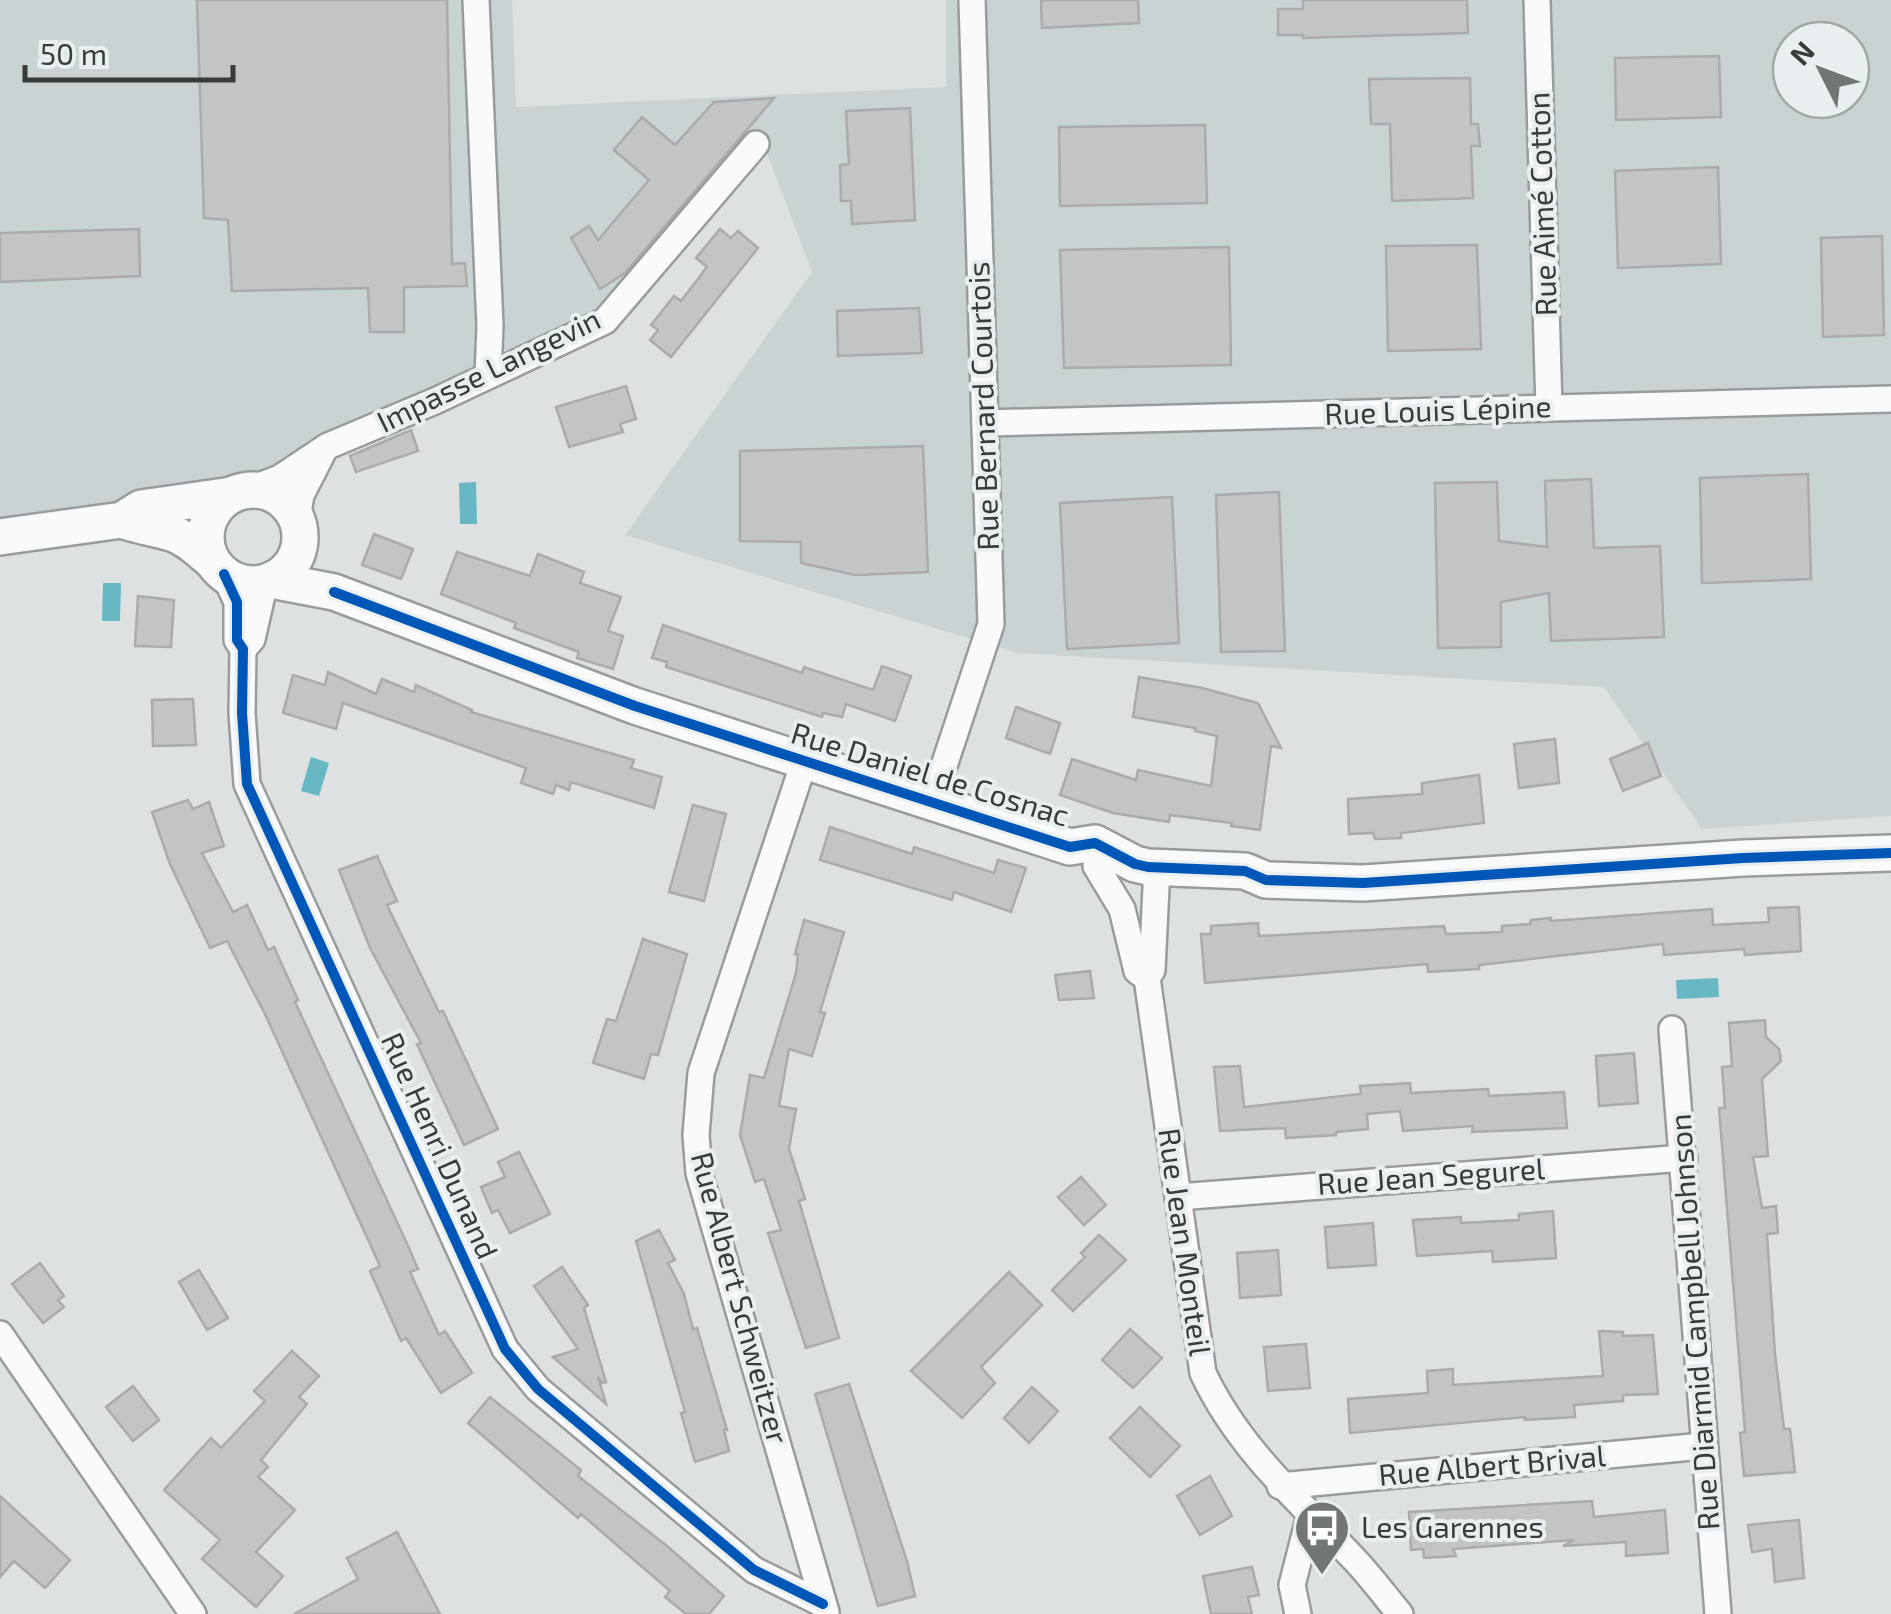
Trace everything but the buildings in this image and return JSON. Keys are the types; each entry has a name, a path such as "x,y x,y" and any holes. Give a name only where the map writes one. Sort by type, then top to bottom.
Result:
{"street":[{"path":"476,0 490,326 488,375"},
{"name":"Rue Bernard Courtois","path":"932,802 991,624 972,0"},
{"name":"Rue Aimé Cotton","path":"1537,0 1548,408"},
{"name":"Impasse Langevin","path":"240,492 280,478 328,446 435,401 604,321 756,144"},
{"name":"Rue Louis Lépine","path":"985,423 1891,399"},
{"path":"122,520 190,542 239,582 268,581 291,565 298,551 300,496 328,446"},
{"path":"0,537 122,520 141,508 264,491 279,497 298,526 315,567 334,592"},
{"path":"219,568 207,547 206,530 219,505 240,492"},
{"name":"Rue Henri Dunand","path":"219,568 237,602 237,640 243,649 247,784 505,1350 538,1389 754,1570 825,1609"},
{"name":"Rue Daniel de Cosnac","path":"268,581 334,592 635,706 932,802 1083,856 1095,844 1156,879 1245,888 1266,880 1437,880 1743,858 1891,853"},
{"name":"Rue Henri Dunand","path":"243,649 252,639 268,581"},
{"name":"Rue Albert Schweitzer","path":"804,762 702,1073 696,1136 700,1173 825,1609"},
{"name":"Rue Jean Monteil","path":"1083,856 1122,908 1137,971 1147,978"},
{"name":"Rue Jean Monteil","path":"1156,879 1152,970 1147,978 1203,1373 1218,1406 1280,1486 1357,1562 1400,1614"},
{"name":"Rue Diarmid Campbell Johnson","path":"1672,1029 1718,1614"},
{"name":"Rue Jean Segurel","path":"1178,1197 1684,1158"},
{"path":"0,1334 193,1614"},
{"name":"Rue Albert Brival","path":"1280,1486 1703,1446"},
{"path":"1298,1614 1292,1585 1310,1515"}],"shaded area":[{"path":"0,0 512,0 516,107 946,87 946,0 1891,0 1891,816 1702,829 1604,687 1018,653 625,535 812,272 766,150 619,325 246,484 0,531"}],"water":[{"path":"476,482 477,524 460,524 459,483"},
{"path":"103,583 121,583 120,621 102,621"},
{"path":"311,757 329,763 319,796 301,791"},
{"path":"1718,978 1719,997 1677,999 1676,980"}],"cycle path":[{"path":"224,574 237,602 237,640 243,649 247,784 505,1349 538,1389 754,1570 823,1604"},
{"path":"334,592 635,706 1070,847 1095,843 1148,867 1245,871 1266,880 1363,883 1743,858 1891,853"}],"place":[{"name":"Les Garennes","path":"1322,1577"}]}
